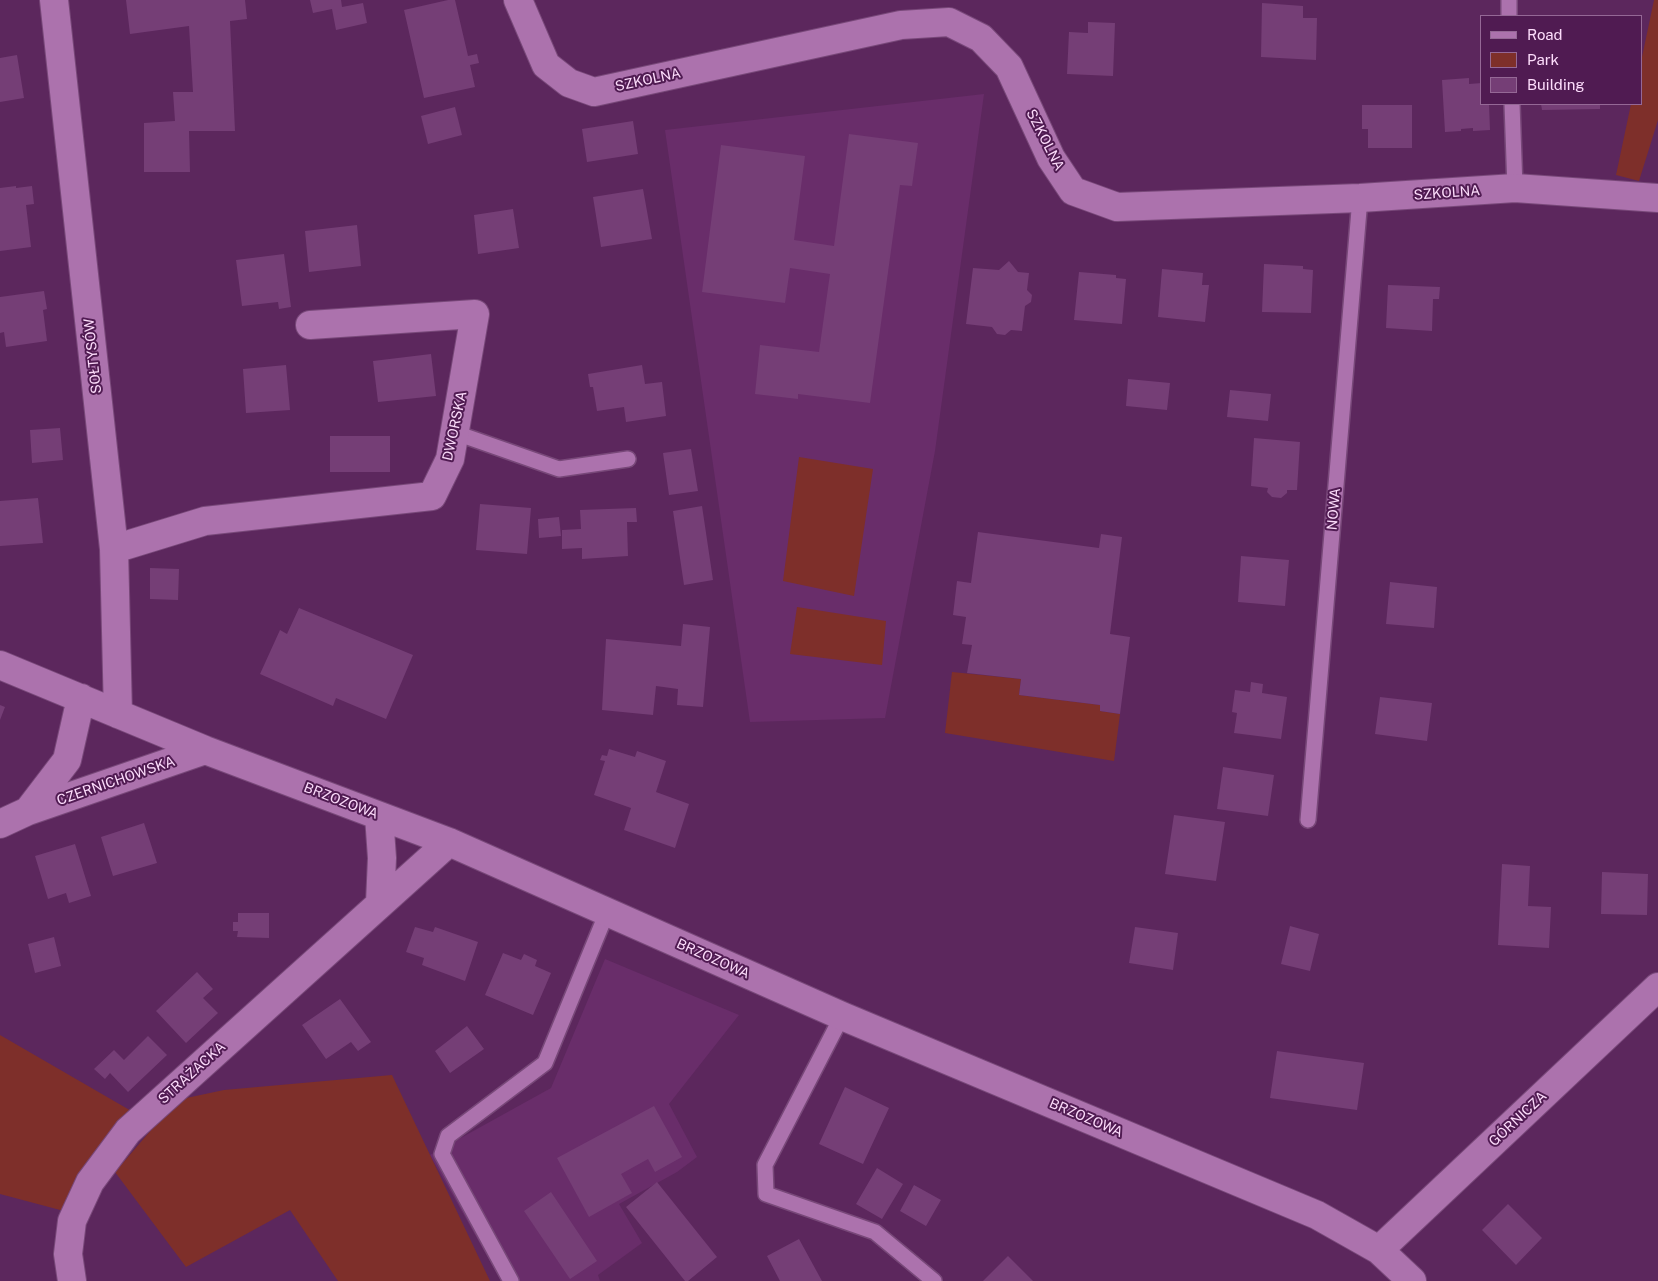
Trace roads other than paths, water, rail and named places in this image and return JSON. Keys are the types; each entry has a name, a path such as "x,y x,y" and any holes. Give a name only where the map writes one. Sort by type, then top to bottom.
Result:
{"street":[{"name":"SOŁTYSÓW","path":"54,0 114,549 118,714"},
{"name":"SZKOLNA","path":"518,0 546,64 569,83 594,92 901,25 949,22 981,38 1009,67 1051,158 1073,191 1117,207 1360,198 1515,188 1658,198"},
{"name":"DWORSKA","path":"114,549 205,521 432,496 450,459 475,314 310,325"},
{"name":"BRZOZOWA","path":"0,665 205,750 449,842 842,1016 1318,1215 1379,1250 1412,1281"},
{"name":"CZERNICHOWSKA","path":"28,811 66,760 82,698"},
{"name":"CZERNICHOWSKA","path":"0,824 28,811 205,750"},
{"path":"379,816 382,858 380,903"},
{"name":"STRAŻACKA","path":"72,1281 68,1254 72,1221 90,1182 128,1131 449,842"},
{"name":"GÓRNICZA","path":"1379,1250 1658,987"}],"lane":[{"path":"1509,0 1509,15"},
{"path":"1512,105 1515,188"},
{"name":"NOWA","path":"1308,820 1360,198"},
{"path":"456,433 559,469 628,460"},
{"path":"511,1281 442,1154 448,1136 545,1063 607,912"},
{"path":"842,1016 765,1165 766,1194 875,1232 934,1281"}]}
